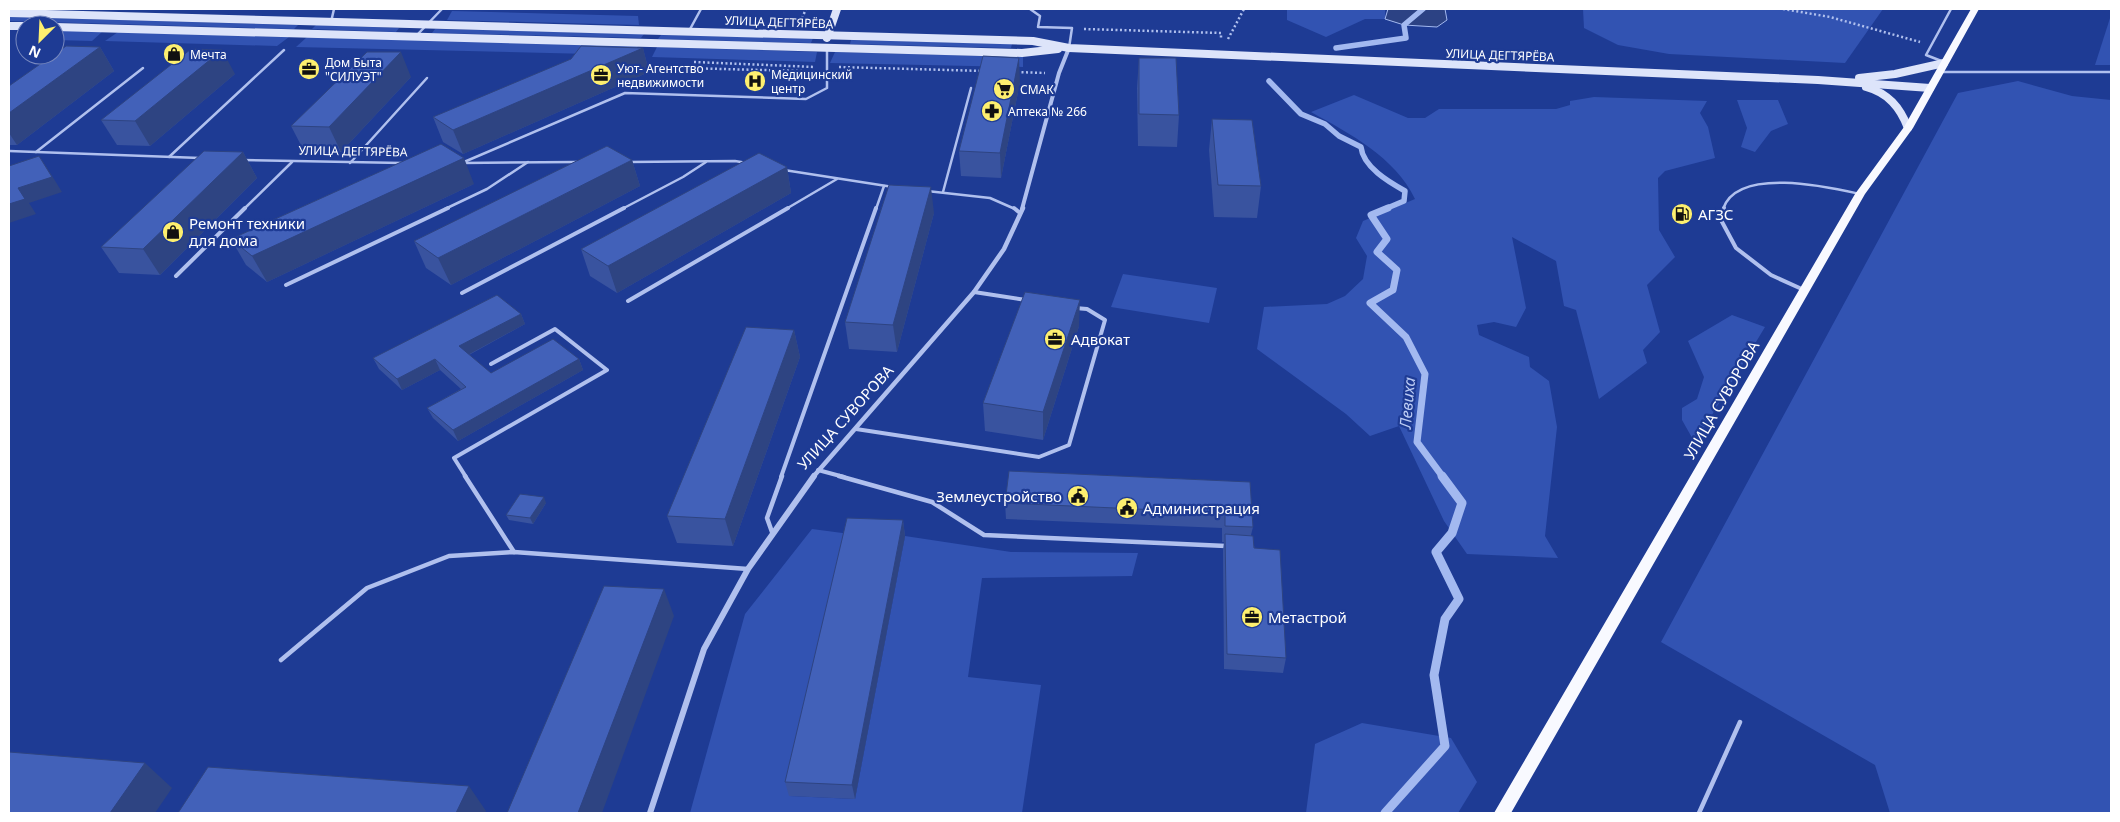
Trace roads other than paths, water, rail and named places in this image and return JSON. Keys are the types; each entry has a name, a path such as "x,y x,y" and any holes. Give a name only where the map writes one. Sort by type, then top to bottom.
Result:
{"main road":[{"path":"827,48 827,34 837,9"},
{"name":"УЛИЦА СУВОРОВА","path":"1502,813 1860,194 1908,128 1975,9"},
{"name":"УЛИЦА ДЕГТЯРЁВА","path":"9,13 689,30 1033,41 1069,48 1818,80 1930,88"},
{"name":"УЛИЦА ДЕГТЯРЁВА","path":"65,27 1022,53 1069,48"},
{"path":"1818,80 1880,76 1943,66"},
{"path":"1818,80 1872,89 1887,96 1902,110 1908,128"}],"street":[{"name":"УЛИЦА СУВОРОВА","path":"650,813 704,649 748,569 772,532 818,470 856,429 974,292 1004,249 1029,191 1058,73 1069,48"}],"lane":[{"path":"331,22 334,9"},
{"path":"416,36 442,9"},
{"path":"689,30 701,9"},
{"path":"1030,9 1040,16 1038,27 1072,28 1069,48"},
{"path":"1951,9 1926,56 1943,66 2111,72"},
{"path":"462,163 625,93 806,99 822,94 827,88 827,48"},
{"path":"169,157 284,50"},
{"path":"36,152 144,68"},
{"path":"350,163 427,78"},
{"path":"943,192 971,88"},
{"path":"9,151 207,159"},
{"name":"УЛИЦА ДЕГТЯРЁВА","path":"235,160 406,163"},
{"path":"627,162 735,161 754,164"},
{"path":"176,276 292,162"},
{"path":"286,285 487,189 528,162"},
{"path":"452,163 587,162"},
{"path":"462,293 683,178 706,162"},
{"path":"782,169 894,187"},
{"path":"628,300 837,179"},
{"path":"1804,290 1771,275 1736,248 1722,220 1724,206 1735,194 1749,188 1774,183 1808,183 1860,194"},
{"path":"772,532 767,518 884,186"},
{"path":"924,190 989,198 1014,207 1020,213"},
{"path":"974,292 1030,301"},
{"path":"856,429 1039,457 1070,445 1105,320 1087,310 1068,306"},
{"path":"491,364 555,329 607,370 454,458 514,552"},
{"path":"818,470 932,502 984,535 1231,546"},
{"path":"281,660 366,588 449,556 514,552 748,569"},
{"path":"1699,813 1740,722"}],"waterway":[{"name":"Левиха","path":"1336,48 1406,38 1404,25 1423,9"},
{"name":"Левиха","path":"1269,81 1301,114 1325,124 1339,136 1361,147 1366,161 1378,173 1405,191 1404,201 1385,209"},
{"name":"Левиха","path":"1388,208 1371,215 1387,239 1377,252 1397,270 1393,290 1370,303 1406,337 1425,374 1417,442 1443,477"},
{"name":"Левиха","path":"1385,813 1445,746 1434,675 1445,619 1459,599 1436,552 1452,533 1462,503 1442,476"}],"place":[{"name":"Мечта","path":"174,54"},
{"name":"Дом Быта \"СИЛУЭТ\"","path":"309,69"},
{"name":"Уют- Агентство недвижимости","path":"601,75"},
{"name":"Медицинский центр","path":"755,81"},
{"name":"СМАК","path":"1004,89"},
{"name":"Аптека № 266","path":"992,111"},
{"name":"АГЗС","path":"1682,214"},
{"name":"Ремонт техники для дома","path":"173,232"},
{"name":"Адвокат","path":"1055,339"},
{"name":"Землеустройство","path":"1078,496"},
{"name":"Администрация","path":"1127,508"},
{"name":"Метастрой","path":"1252,617"}]}
